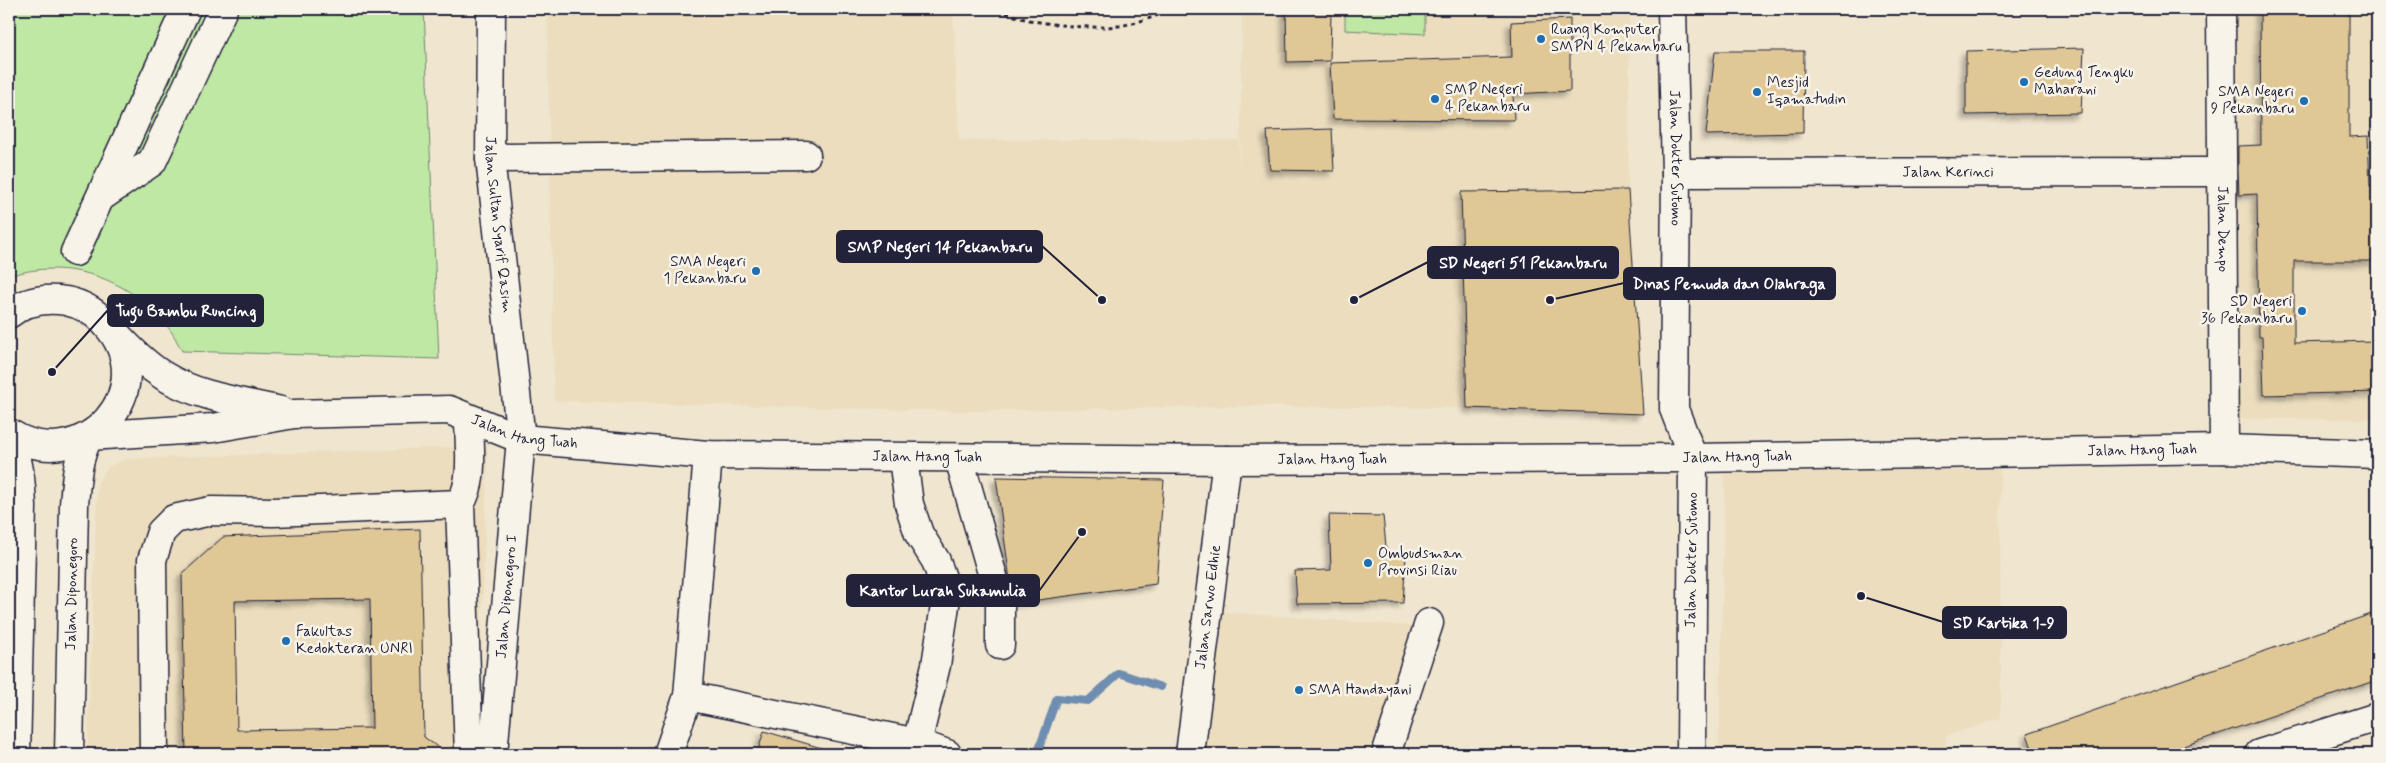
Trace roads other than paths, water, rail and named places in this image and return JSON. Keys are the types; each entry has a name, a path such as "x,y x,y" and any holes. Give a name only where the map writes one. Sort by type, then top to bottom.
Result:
{"main road":[{"path":"75,252 186,9"},
{"path":"101,197 152,162 223,9"},
{"name":"Jalan Sultan Syarif Qasim","path":"491,9 490,158 521,439"},
{"name":"Jalan Dokter Sutomo","path":"1672,9 1676,173 1674,409 1693,458 1691,754"},
{"name":"Jalan Dempo","path":"2220,9 2224,450"},
{"path":"490,158 806,155"},
{"name":"Jalan Kerinci","path":"1676,173 2222,172"},
{"name":"Jalan Hang Tuah","path":"9,314 26,304 42,300 73,303 88,309 138,357 164,376 208,395 294,414"},
{"path":"9,433 28,443 50,446 71,444 89,436 108,421 117,407 123,392 124,360 120,344 112,330"},
{"name":"Jalan Hang Tuah","path":"89,436 213,428 294,414 449,410 521,439 708,456 1227,460 1693,458 2224,450 2377,454"},
{"path":"469,419 468,484 466,495 460,504 469,754"},
{"name":"Jalan Diponegoro","path":"69,754 74,505 77,470 81,452 89,436"},
{"path":"9,438 15,449 20,468 22,507 16,754"},
{"name":"Jalan Diponegoro I","path":"493,754 521,439"},
{"path":"668,754 688,696 708,456"},
{"path":"903,458 909,504 919,534 936,561 947,592 936,665 916,743"},
{"path":"959,458 1000,600 1000,644"},
{"name":"Jalan Sarwo Edhie","path":"1190,754 1227,460"},
{"path":"154,754 152,560 161,532 174,519 210,511 273,512 460,504"},
{"path":"1386,754 1430,623"},
{"path":"688,696 916,743 947,754"},
{"path":"2259,754 2377,717"}],"waterway":[{"path":"1037,754 1057,698 1088,701 1119,673 1161,687"}],"place":[{"name":"Ruang Komputer SMPN 4 Pekanbaru","path":"1541,39"},
{"name":"Gedung Tengku Maharani","path":"2024,82"},
{"name":"Mesjid Iqamatudin","path":"1757,92"},
{"name":"SMP Negeri 4 Pekanbaru","path":"1435,99"},
{"name":"SMA Negeri 9 Pekanbaru","path":"2304,101"},
{"name":"SMA Negeri 1 Pekanbaru","path":"756,271"},
{"name":"SMP Negeri 14 Pekanbaru","path":"1102,300"},
{"name":"SD Negeri 51 Pekanbaru","path":"1354,300"},
{"name":"Dinas Pemuda dan Olahraga","path":"1550,300"},
{"name":"SD Negeri 36 Pekanbaru","path":"2302,311"},
{"name":"Tugu Bambu Runcing","path":"52,372"},
{"name":"Kantor Lurah Sukamulia","path":"1082,532"},
{"name":"Ombudsman Provinsi Riau","path":"1368,563"},
{"name":"SD Kartika 1-9","path":"1861,596"},
{"name":"Fakultas Kedokteran UNRI","path":"286,641"},
{"name":"SMA Handayani","path":"1299,690"}]}
